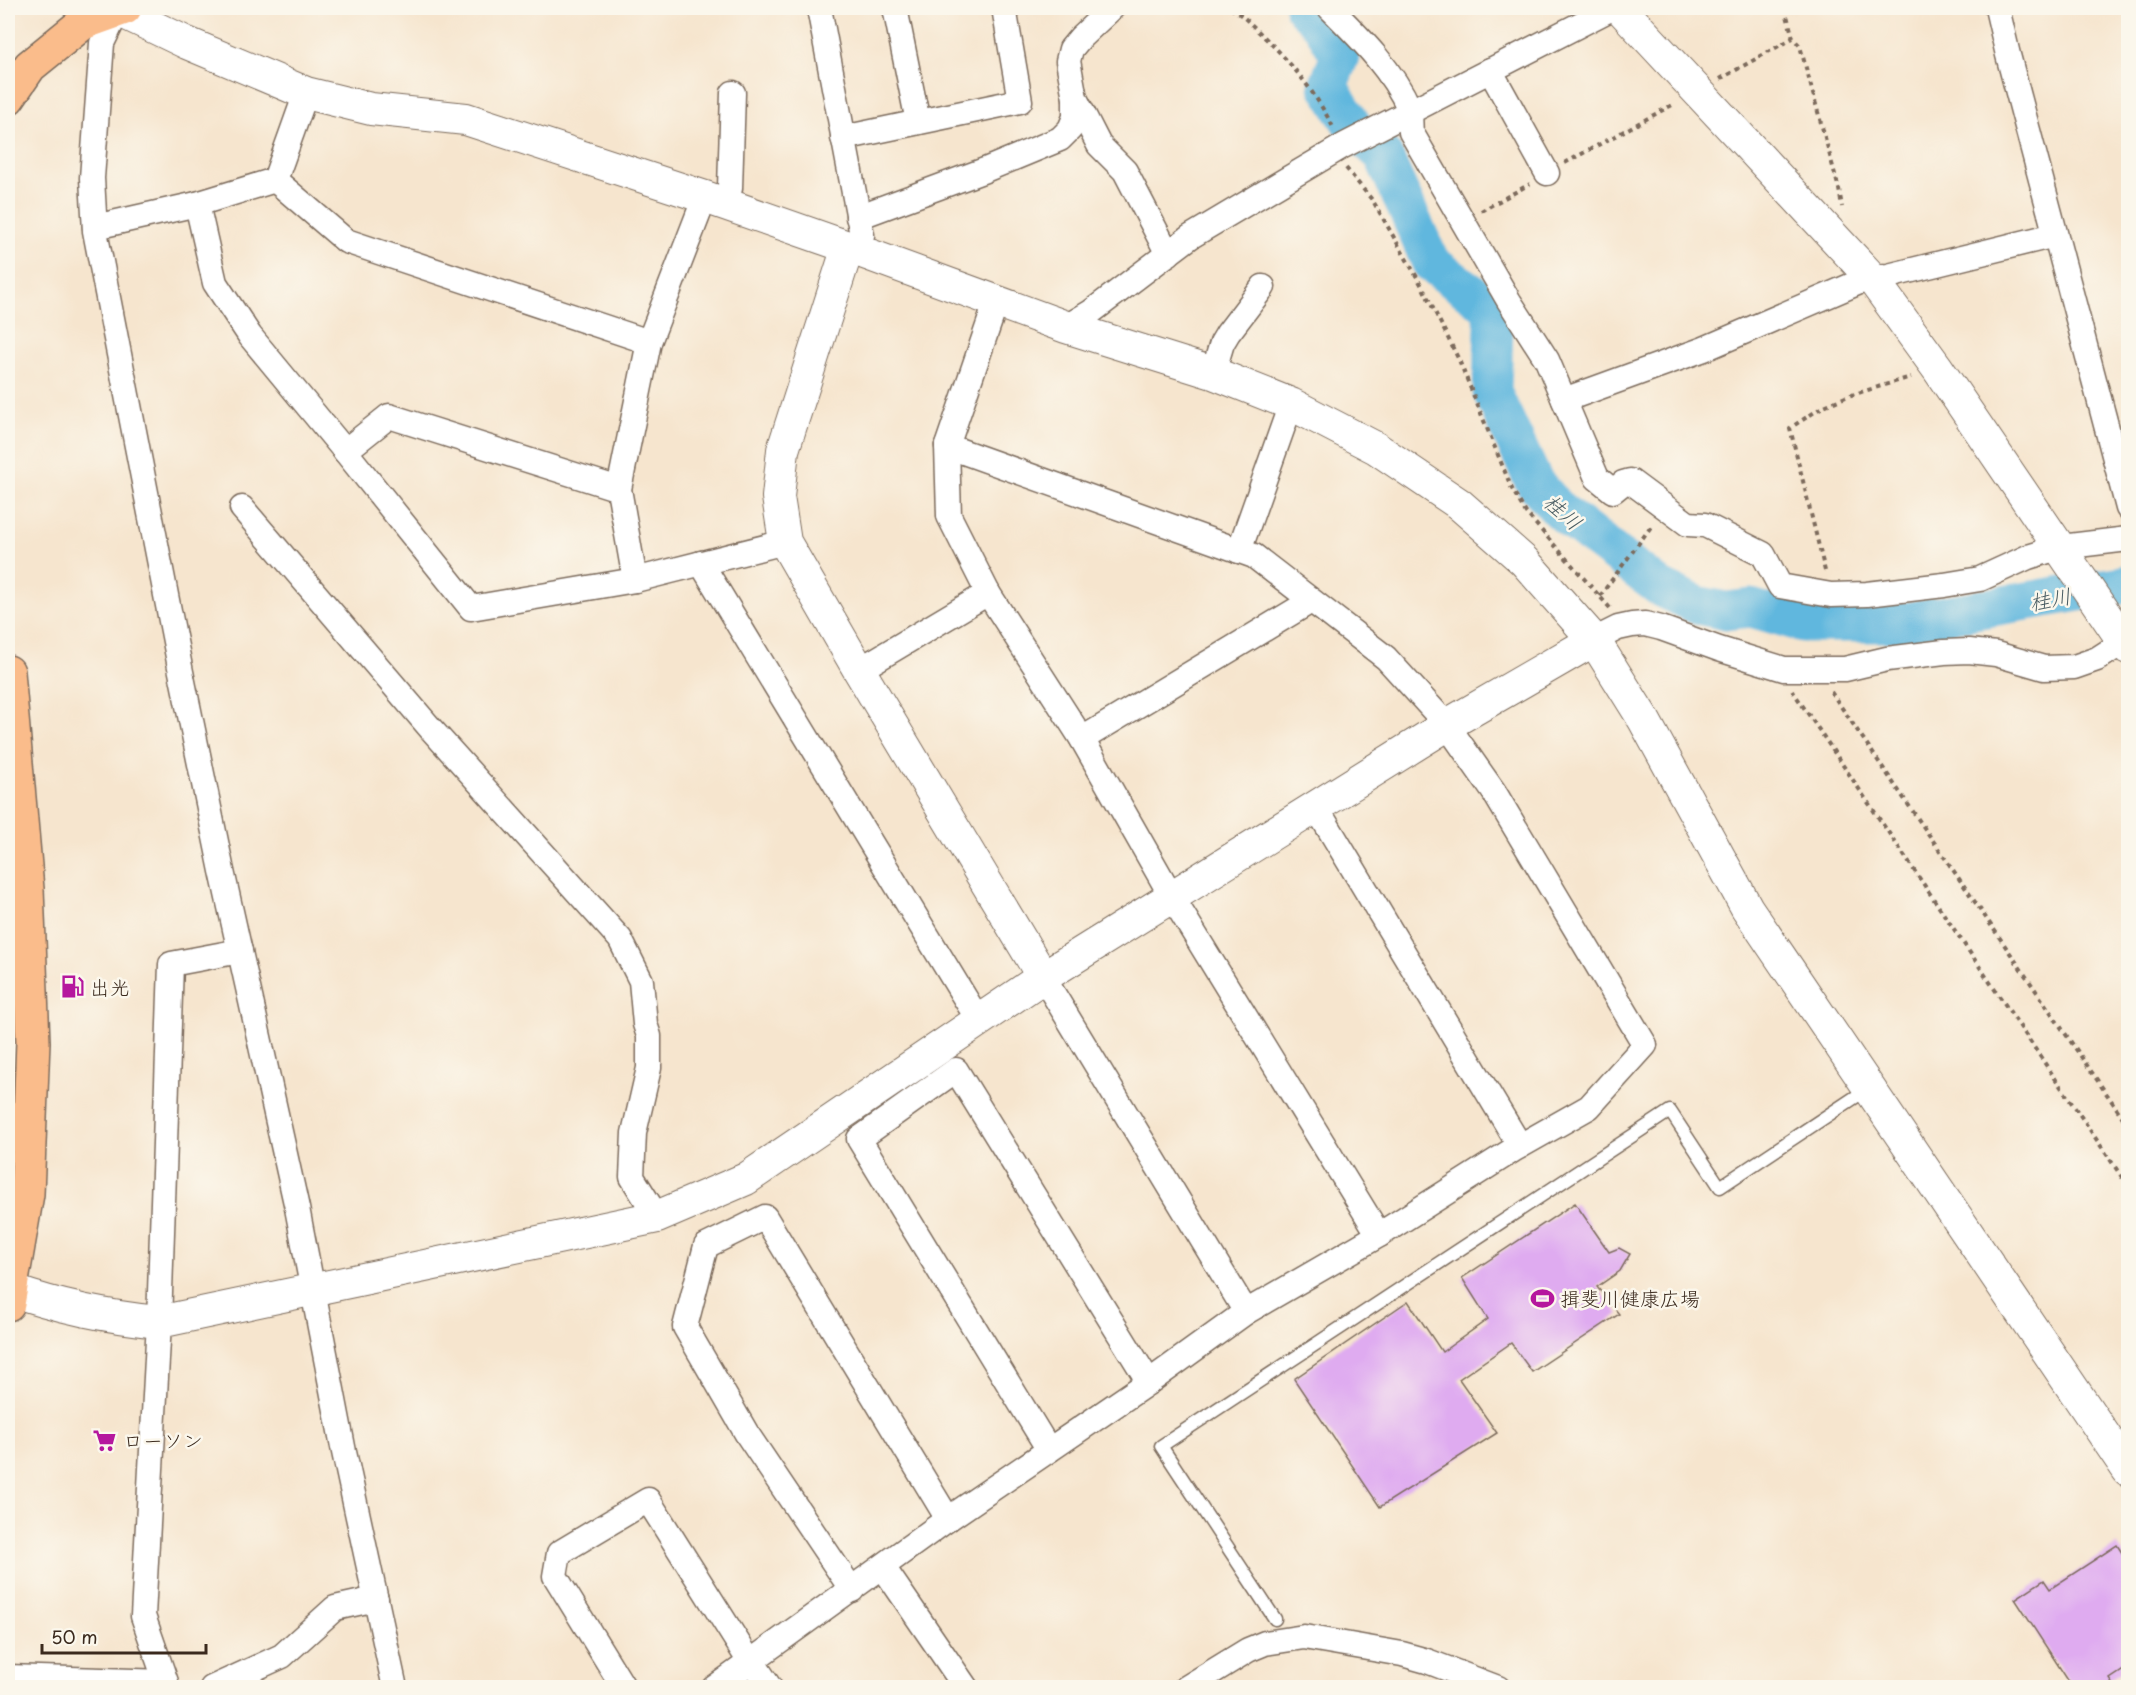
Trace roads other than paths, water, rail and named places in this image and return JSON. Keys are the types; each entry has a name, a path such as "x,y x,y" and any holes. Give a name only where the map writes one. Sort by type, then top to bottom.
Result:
{"highway":[{"path":"8,98 30,66 83,23 118,8"},
{"path":"8,672 27,889 33,1042 27,1194 9,1297"}],"street":[{"path":"395,1688 344,1452 297,1208 180,667 95,227 92,178 102,43 118,8 187,43 306,93 371,109 466,119 848,247 1066,327 1213,374 1291,404 1376,448 1459,504 1606,634 1644,720 1747,908 2128,1470"},
{"path":"819,8 862,235 848,247 783,450 778,497 785,542 859,670 1246,1312"},
{"path":"895,8 918,122"},
{"path":"843,138 1020,101 1004,8"},
{"path":"858,217 985,170 1060,139 1070,129 1075,117 1075,98 1068,61 1071,49 1112,8"},
{"path":"1330,8 1374,55 1390,76 1406,112 1411,132 1509,301 1547,360 1598,478 1613,490 1630,481 1688,524 1705,525 1763,554 1780,586 1831,595 1867,594 1980,579 2028,557 2128,539"},
{"path":"1066,327 1091,312 1190,237 1338,149 1612,8"},
{"path":"9,1297 120,1318 159,1322 657,1217 746,1179 1043,977 1447,725 1606,634 1632,624 1661,628 1784,669 1845,669 1887,659 1969,651 1996,654 2044,668 2074,667 2097,659 2123,637 1938,369 1871,277 1620,8"},
{"path":"1997,8 2128,508"},
{"path":"1490,70 1547,173"},
{"path":"274,180 306,93"},
{"path":"635,580 619,489 648,342 715,201 730,188 733,93"},
{"path":"1075,98 1099,145 1125,171 1168,254"},
{"path":"95,227 197,204 274,180"},
{"path":"274,180 346,241 648,342"},
{"path":"197,204 215,283 250,336 471,608 635,580 785,542"},
{"path":"1564,400 1704,349 1871,277 1888,276 2047,237"},
{"path":"1213,374 1222,343 1263,286"},
{"path":"996,303 947,446 949,516 988,593 1082,739 1172,897 1379,1235"},
{"path":"1239,551 1291,404"},
{"path":"345,451 389,416 619,489"},
{"path":"714,1688 948,1519 1149,1382 1246,1312 1379,1235 1520,1146 1589,1107 1646,1045 1494,792 1447,725 1386,658 1254,556 947,446"},
{"path":"242,508 431,729 620,939 641,981 645,1024 649,1036 649,1068 634,1133 632,1178 657,1217"},
{"path":"701,563 979,1021"},
{"path":"859,670 988,593"},
{"path":"1082,739 1311,601"},
{"path":"1316,807 1520,1146"},
{"path":"8,1677 166,1685 142,1616 159,1322 171,964 240,951"},
{"path":"1049,1450 859,1139 956,1070 1149,1382"},
{"path":"852,1590 747,1434 685,1327 706,1246 765,1217 948,1519"},
{"path":"624,1688 555,1576 559,1553 648,1500 770,1688"},
{"path":"883,1567 966,1688"},
{"path":"213,1688 282,1656 335,1608 376,1599"},
{"path":"1186,1688 1248,1650 1265,1643 1304,1637 1402,1654 1498,1688"}],"lane":[{"path":"1275,1619 1161,1446 1670,1111 1720,1187 1870,1087"}],"waterway":[{"name":"桂川","path":"1304,8 1321,24 1340,56 1328,86 1356,131 1383,155 1431,263 1490,307 1494,326 1492,392 1534,482 1559,510 1661,588 1697,605 1726,611 1751,608 1803,623 1897,623 2128,584"}],"place":[{"name":"出光","path":"72,987"},
{"name":"揖斐川健康広場","path":"1542,1298"},
{"name":"ローソン","path":"105,1440"}]}
